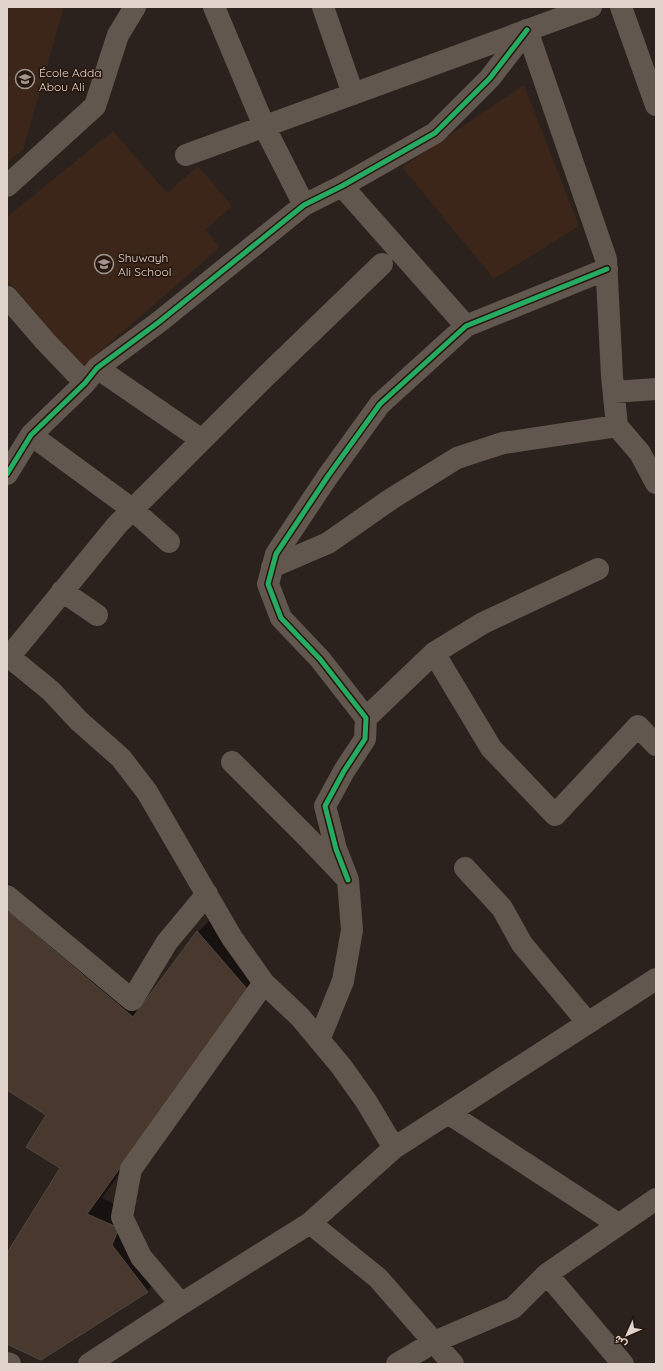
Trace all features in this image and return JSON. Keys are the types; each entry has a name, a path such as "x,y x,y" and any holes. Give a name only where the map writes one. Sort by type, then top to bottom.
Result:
{"street":[{"path":"7,186 95,106 118,35 135,7"},
{"path":"214,7 264,126 304,205"},
{"path":"323,7 353,94"},
{"path":"186,155 591,7"},
{"path":"621,7 655,98"},
{"path":"7,474 31,435 91,376 304,205 342,186 435,133 490,78 527,30"},
{"path":"527,30 606,259 617,426 640,453 656,483"},
{"path":"342,186 466,326"},
{"path":"382,264 132,509 8,656 51,691 79,721 121,758 146,792 232,938 264,983 300,1017 341,1066 366,1102 394,1148"},
{"path":"319,1040 342,981 352,930 348,880 336,849 325,806 344,771 365,739 366,718 320,659 281,618 268,584 276,554 328,476 380,404 466,326 607,269"},
{"path":"7,297 45,341 91,376 202,440"},
{"path":"614,392 656,389"},
{"path":"272,567 328,542 457,458 503,442 617,426"},
{"path":"31,435 132,509 169,542"},
{"path":"366,718 434,653 483,623 598,569"},
{"path":"62,591 97,615"},
{"path":"434,653 491,748 556,815 638,726 656,745"},
{"path":"232,762 348,880"},
{"path":"464,868 502,908 522,944 588,1023"},
{"path":"7,896 132,1000 167,942 207,894"},
{"path":"89,1364 310,1223 394,1148 656,979"},
{"path":"181,1304 141,1257 122,1216 131,1169 264,983"},
{"path":"448,1114 618,1224"},
{"path":"397,1364 434,1342 513,1308 547,1274 656,1199"},
{"path":"310,1223 378,1278 453,1364"},
{"path":"547,1274 623,1364"}],"shaded area":[{"name":"École Adda Abou Ali","path":"7,7 64,7 23,150 7,162"},
{"path":"524,85 579,226 494,279 402,167"},
{"name":"Shuwayh Ali School","path":"113,131 167,193 198,166 232,206 205,230 220,247 82,367 7,280 7,217"}],"building":[{"path":"7,911 133,1017 197,931 248,990 87,1214 119,1228 112,1245 148,1292 41,1360 7,1344 7,1253 60,1168 26,1147 46,1115 7,1090"}],"cycle path":[{"path":"7,474 31,435 85,383 97,368 159,322 304,205 342,186 435,133 490,78 527,30"},
{"path":"348,880 336,849 325,806 344,771 365,739 366,718 320,659 281,618 268,584 276,554 328,476 380,404 466,326 607,269"}],"place":[{"name":"École Adda Abou Ali","path":"25,79"},
{"name":"Shuwayh Ali School","path":"104,264"}]}
